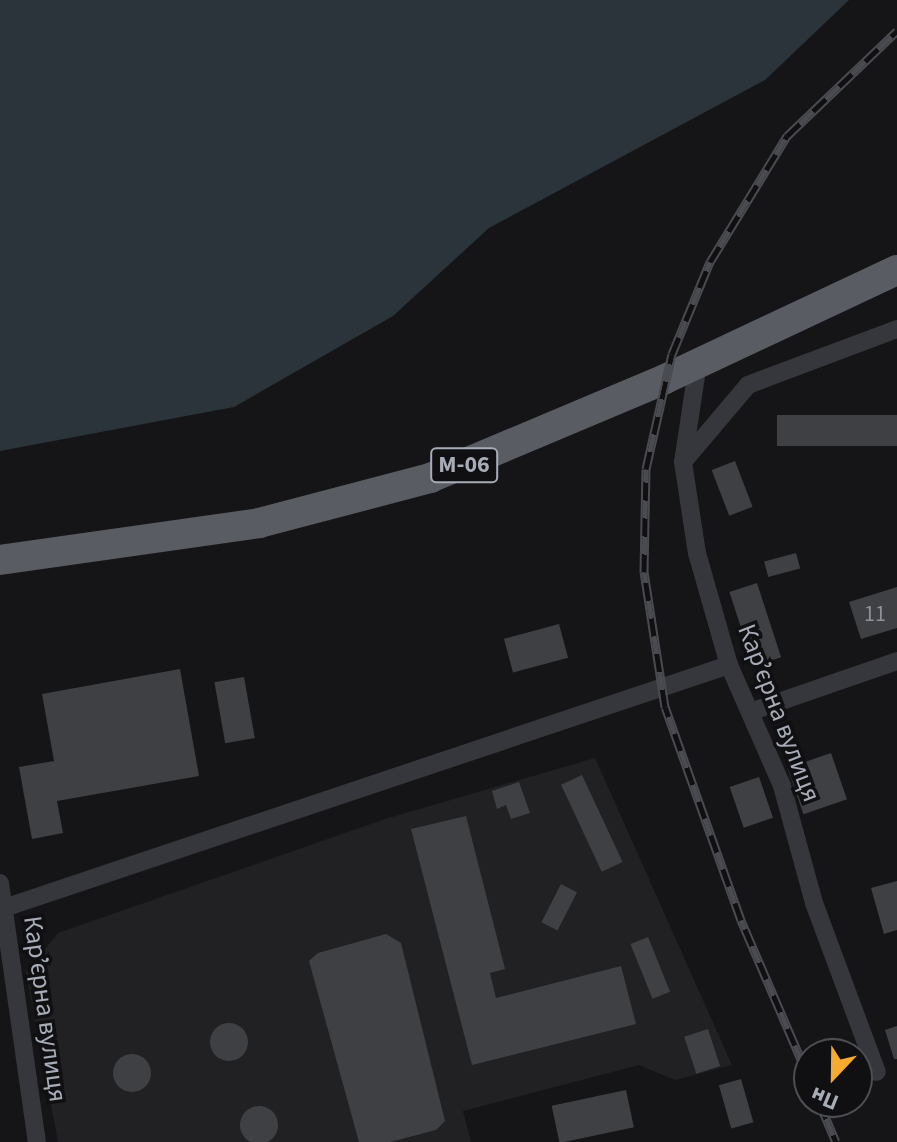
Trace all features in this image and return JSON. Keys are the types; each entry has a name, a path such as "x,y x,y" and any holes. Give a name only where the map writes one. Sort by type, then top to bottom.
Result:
{"highway":[{"name":"М-06","path":"0,560 259,523 358,500 520,443 897,270"}],"street":[{"path":"683,462 748,385 897,329"},
{"name":"Карʼєрна вулиця","path":"698,363 683,462 697,553 729,665 782,786 814,903 877,1072"},
{"path":"750,712 897,661"},
{"path":"4,908 729,665"},
{"name":"Карʼєрна вулиця","path":"0,883 37,1142"}],"shaded area":[{"path":"0,0 849,0 765,80 489,228 393,316 234,407 0,451"},
{"path":"595,758 732,1065 675,1080 639,1065 463,1111 471,1142 58,1142 26,972 58,933 385,819"}],"building":[{"path":"777,415 897,415 897,446 777,446"},
{"path":"735,461 753,507 729,516 712,470"},
{"path":"796,553 800,568 768,577 764,562"},
{"path":"757,583 781,657 754,666 729,592"},
{"path":"897,587 897,628 861,639 849,602"},
{"path":"559,624 568,658 513,673 504,639"},
{"path":"180,669 199,776 57,801 63,833 32,839 19,767 54,761 42,694"},
{"path":"244,677 255,738 225,743 214,682"},
{"path":"831,753 847,799 803,814 788,768"},
{"path":"582,775 623,862 602,872 561,785"},
{"path":"759,777 773,818 744,828 730,787"},
{"path":"519,782 530,813 511,819 506,805 497,809 492,791"},
{"path":"466,816 505,969 490,973 496,998 621,966 636,1024 472,1065 411,829"},
{"path":"897,881 897,930 884,934 871,888"},
{"path":"561,884 577,892 558,930 541,922"},
{"path":"386,934 401,943 445,1121 436,1130 390,1142 359,1142 309,961 318,953"},
{"path":"648,937 670,992 652,999 630,944"},
{"path":"229,1023 242,1029 248,1042 242,1055 229,1061 216,1055 210,1042 216,1029"},
{"path":"897,1026 897,1059 894,1059 885,1030"},
{"path":"708,1029 720,1066 696,1074 684,1037"},
{"path":"132,1054 145,1060 151,1073 145,1086 132,1092 119,1086 113,1073 119,1060"},
{"path":"741,1079 753,1122 731,1129 719,1085"},
{"path":"626,1090 634,1127 559,1142 552,1106"},
{"path":"259,1106 272,1112 278,1125 272,1138 259,1144 246,1138 240,1125 246,1112"}],"railway":[{"path":"793,1041 741,920 665,707 644,572 646,469 672,354 710,262 787,136 897,31"},
{"path":"826,1118 836,1142"}]}
